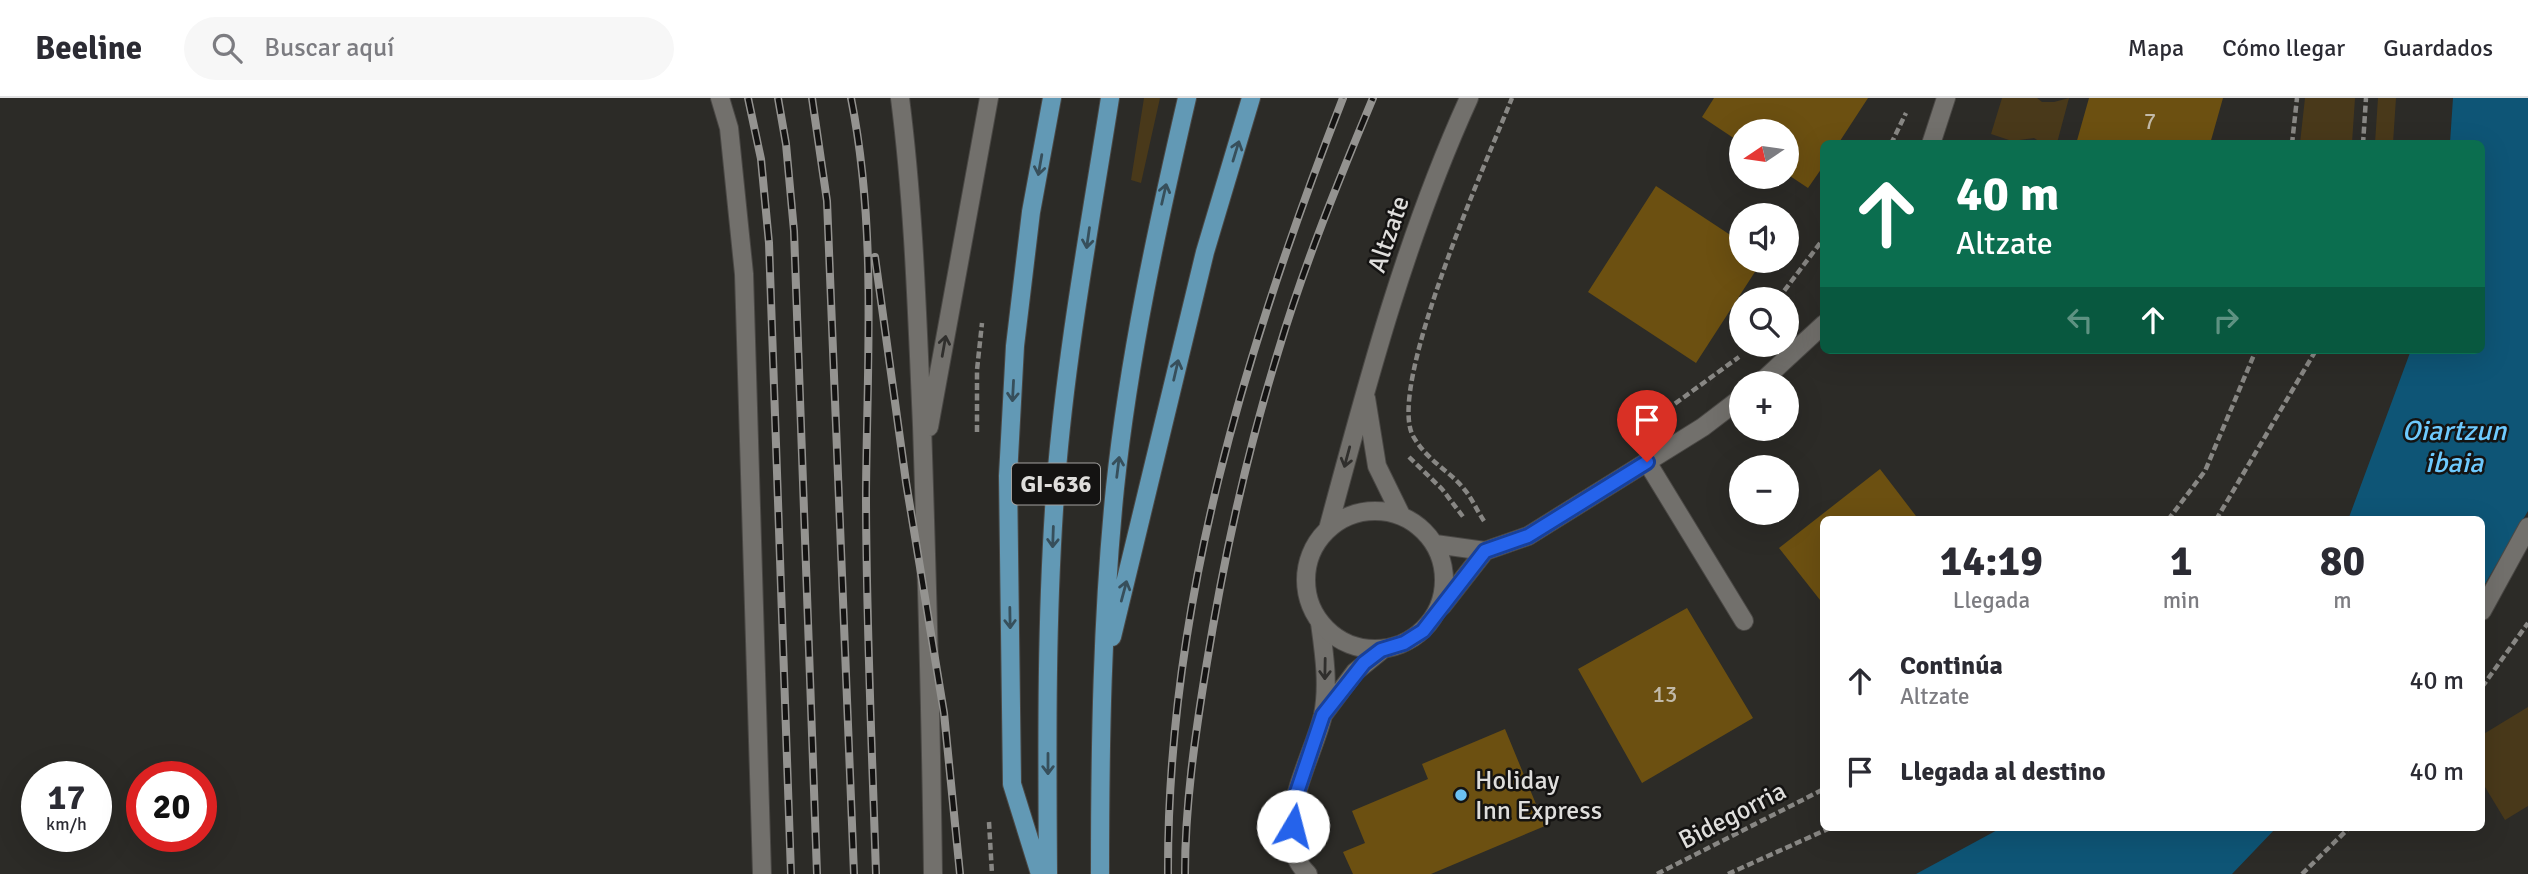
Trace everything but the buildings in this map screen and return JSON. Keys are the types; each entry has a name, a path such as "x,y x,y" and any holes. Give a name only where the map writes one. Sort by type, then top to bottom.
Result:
{"main road":[{"path":"1040,874 1012,784 1008,476 1015,346 1031,212 1052,98"},
{"name":"GI-636","path":"1048,874 1047,681 1056,481 1071,353 1110,98"},
{"name":"GI-636","path":"1100,874 1101,681 1115,489 1132,363 1153,243 1187,98"},
{"path":"1101,681 1205,252 1251,98"}],"street":[{"path":"720,98 729,128 744,274 762,874"},
{"path":"900,98 911,181 930,622 933,874"},
{"path":"923,462 989,98"},
{"name":"Altzate","path":"1328,529 1365,391 1413,236 1469,98"},
{"path":"1932,140 1946,98"},
{"path":"1773,371 1820,328"},
{"name":"Altzate","path":"1365,391 1377,466 1401,515"},
{"path":"1435,544 1485,551 1528,536 1647,462 1729,406"},
{"path":"1647,462 1744,621"},
{"path":"1437,611 1444,589 1443,565 1435,544 1421,527 1401,515 1379,510 1356,512 1336,521 1319,537 1309,557 1305,579 1309,602 1320,623 1337,639 1358,648 1381,650 1404,643 1423,631 1485,551"},
{"path":"2485,606 2528,527"},
{"path":"1308,874 1293,844 1292,807 1323,715 1325,657 1320,623"},
{"path":"1323,715 1355,672 1381,650"}],"path":[{"path":"1495,520 1486,525 1464,488 1436,467 1412,434 1408,408 1417,361 1451,247 1513,98"},
{"path":"2292,140 2297,98"},
{"path":"2363,140 2366,98"},
{"path":"1893,140 1908,111"},
{"path":"1787,287 1820,243"},
{"path":"2171,516 2205,471 2254,354"},
{"path":"2218,516 2314,354"},
{"path":"1655,418 1738,357"},
{"path":"1404,445 1410,458 1442,489 1464,519"},
{"path":"2485,683 2528,623"},
{"name":"Bidegorria","path":"1657,874 1820,791"},
{"path":"1728,874 1823,831"},
{"path":"2302,874 2346,831"}],"shaded area":[{"path":"1144,98 1160,98 1141,183 1131,180"},
{"path":"2002,98 2037,98 2042,102 2054,102 2069,98 2058,140 2009,140 1991,134"},
{"path":"2305,98 2355,98 2352,140 2300,140"},
{"path":"2378,98 2396,98 2393,140 2375,140"},
{"path":"2528,707 2528,806 2505,820 2485,787 2485,733"}],"water":[{"name":"Oiartzun ibaia","path":"2453,98 2528,98 2528,511 2485,584 2485,516 2349,516 2410,354 2485,354 2485,140 2450,140"},
{"path":"1995,831 2273,831 2232,874 1916,874"}],"railway":[{"path":"748,98 761,159 769,243 791,874"},
{"path":"778,98 786,144 794,231 817,874"},
{"path":"812,98 827,201 854,874"},
{"path":"851,98 864,196 869,295 866,541 876,874"},
{"path":"1168,874 1171,774 1181,674 1197,576 1219,478 1275,286 1343,98"},
{"path":"1185,874 1189,796 1198,719 1236,509 1266,391 1288,320 1334,192 1373,98"},
{"path":"875,257 906,482 944,713 960,874"}],"place":[{"name":"Holiday Inn Express","path":"1461,795"}],"route":[{"path":"1293,826 1292,807 1323,715 1355,672 1381,650 1404,643 1423,631 1485,551 1528,536 1647,462"}]}
